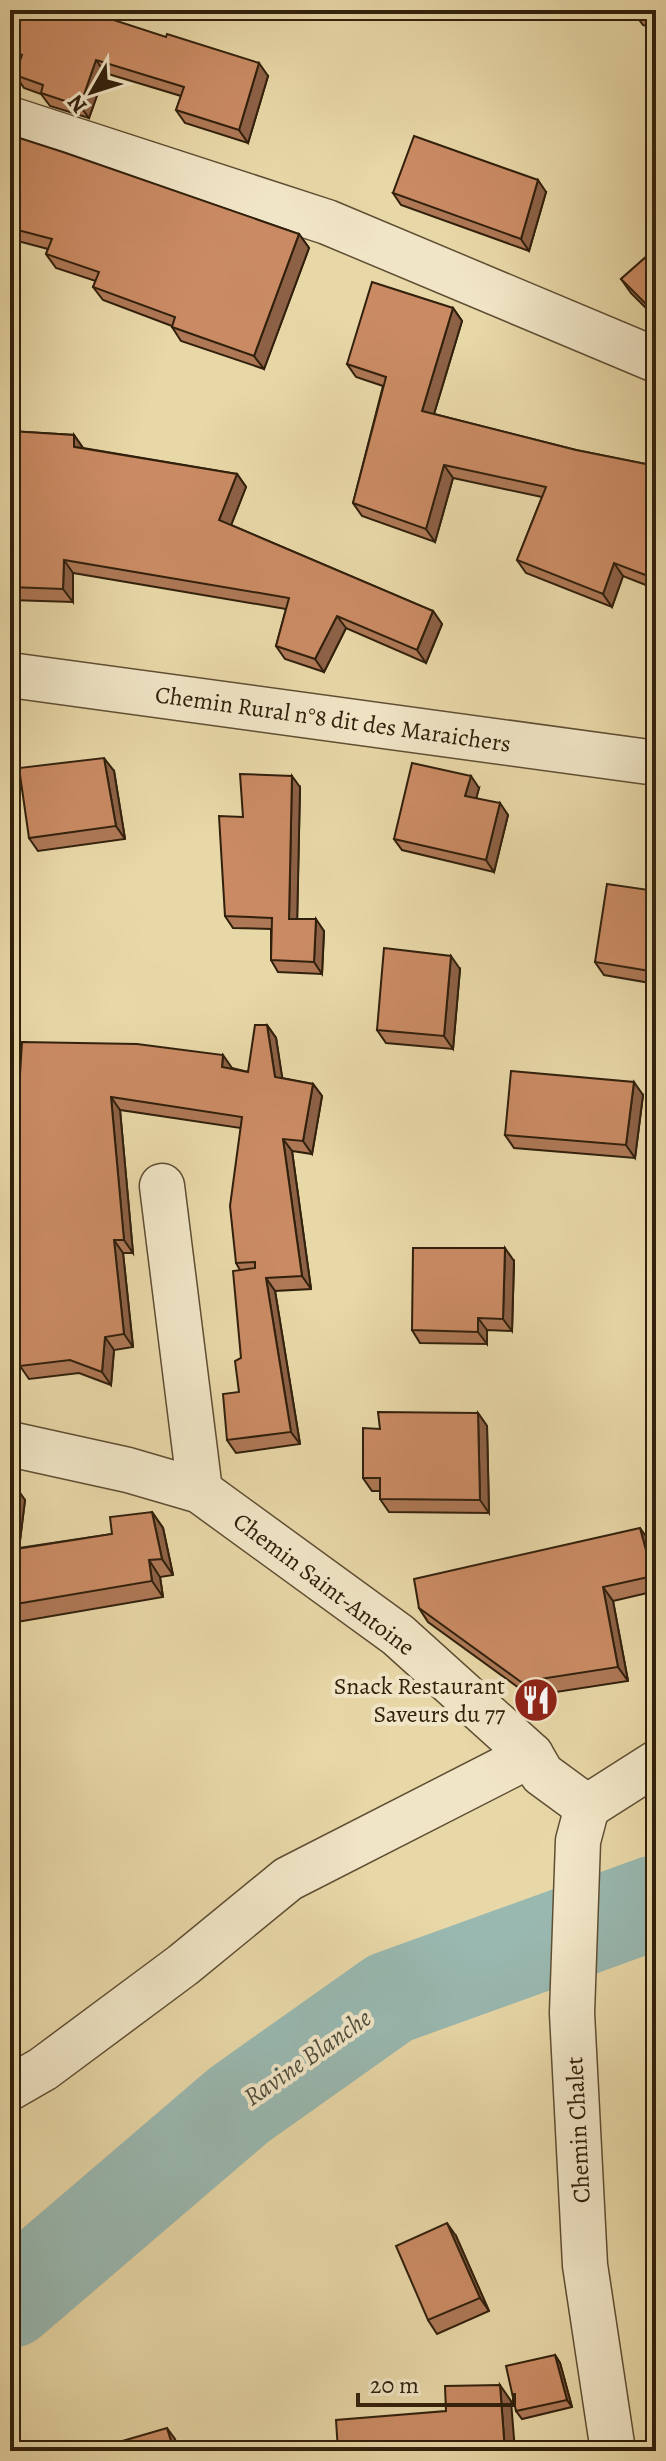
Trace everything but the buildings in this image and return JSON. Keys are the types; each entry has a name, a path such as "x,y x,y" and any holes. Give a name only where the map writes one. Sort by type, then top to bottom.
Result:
{"street":[{"path":"10,119 327,222 656,360"},
{"name":"Chemin Rural n°8 dit des Maraichers","path":"10,675 656,763"},
{"path":"162,1186 200,1491"},
{"name":"Chemin Saint-Antoine","path":"10,1444 128,1470 200,1491 398,1635 531,1755 542,1774 583,1824"},
{"path":"10,2088 43,2069 183,1965 288,1879 531,1755"},
{"path":"583,1824 656,1763"},
{"name":"Chemin Chalet","path":"583,1824 572,2013 585,2265 613,2451"}],"waterway":[{"name":"Ravine Blanche","path":"10,2301 239,2105 390,1998 656,1902"}],"place":[{"name":"Snack Restaurant Saveurs du 77","path":"536,1700"}]}
